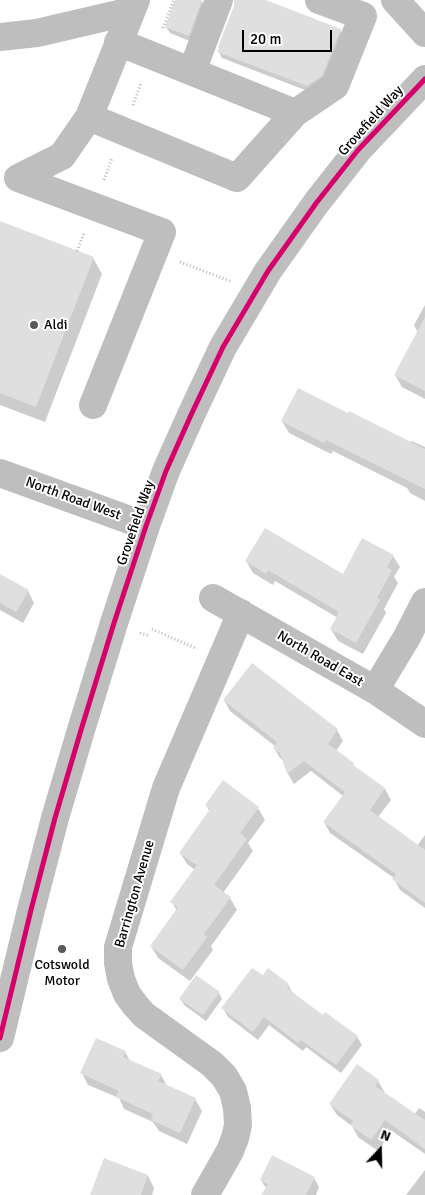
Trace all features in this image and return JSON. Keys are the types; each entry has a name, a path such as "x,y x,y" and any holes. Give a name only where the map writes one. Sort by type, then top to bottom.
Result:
{"street":[{"path":"192,71 218,0"},
{"path":"89,117 237,178 295,113 335,86 363,16 319,0"},
{"path":"395,0 425,33"},
{"path":"0,37 38,33 133,5"},
{"path":"9,174 62,156 89,117 133,5"},
{"path":"118,42 295,113"},
{"name":"Grovefield Way","path":"0,1038 60,801 108,641 166,470 190,415 223,347 268,271 317,202 358,150 425,78"},
{"path":"9,174 162,232 93,406"},
{"name":"North Road West","path":"0,473 146,526"},
{"name":"North Road East","path":"213,598 375,690 425,724"},
{"path":"375,690 407,637 425,602"},
{"name":"Barrington Avenue","path":"205,1195 230,1151 235,1138 238,1125 237,1108 232,1091 224,1076 212,1064 144,1015 135,1005 127,994 121,979 118,947 166,788 241,613"}],"path":[{"path":"195,268 211,274"},
{"path":"152,629 220,660"}],"building":[{"path":"175,0 202,0 189,36 165,27"},
{"path":"234,0 266,0 341,29 322,76 307,86 217,52 234,6"},
{"name":"Aldi","path":"0,221 94,257 36,407 0,393"},
{"path":"425,317 425,391 394,375"},
{"path":"298,388 425,449 425,489 326,440 324,443 281,421"},
{"path":"265,528 343,574 362,538 394,555 387,567 392,570 377,598 380,600 356,643 330,629 339,612 268,570 266,574 245,561"},
{"path":"0,574 29,590 16,612 0,603"},
{"path":"252,663 338,729 328,744 385,788 370,810 425,850 425,903 392,879 396,874 323,822 345,792 304,761 287,774 280,753 273,748 277,742 223,700"},
{"path":"223,780 259,807 240,833 247,839 214,885 231,897 204,934 207,937 183,970 150,946 178,907 170,902 197,865 179,853 210,809 205,805"},
{"path":"252,968 263,975 268,968 289,984 287,988 323,1015 325,1012 358,1036 336,1065 301,1040 298,1043 264,1017 253,1032 221,1008"},
{"path":"196,975 220,992 203,1015 179,999"},
{"path":"96,1038 126,1051 123,1057 162,1074 158,1081 196,1098 180,1133 151,1120 153,1114 116,1097 119,1091 80,1073"},
{"path":"357,1064 379,1080 375,1086 425,1120 425,1149 385,1120 371,1140 350,1125 353,1121 329,1104"},
{"path":"272,1155 315,1177 306,1195 261,1195 268,1184 260,1180"},
{"path":"104,1158 148,1175 141,1195 90,1195"}],"cycle path":[{"path":"0,1038 55,818 114,623 166,471 223,347 268,271 317,202 358,150 425,79"}],"place":[{"name":"Aldi","path":"34,325"},
{"name":"Cotswold Motor","path":"62,949"}]}
